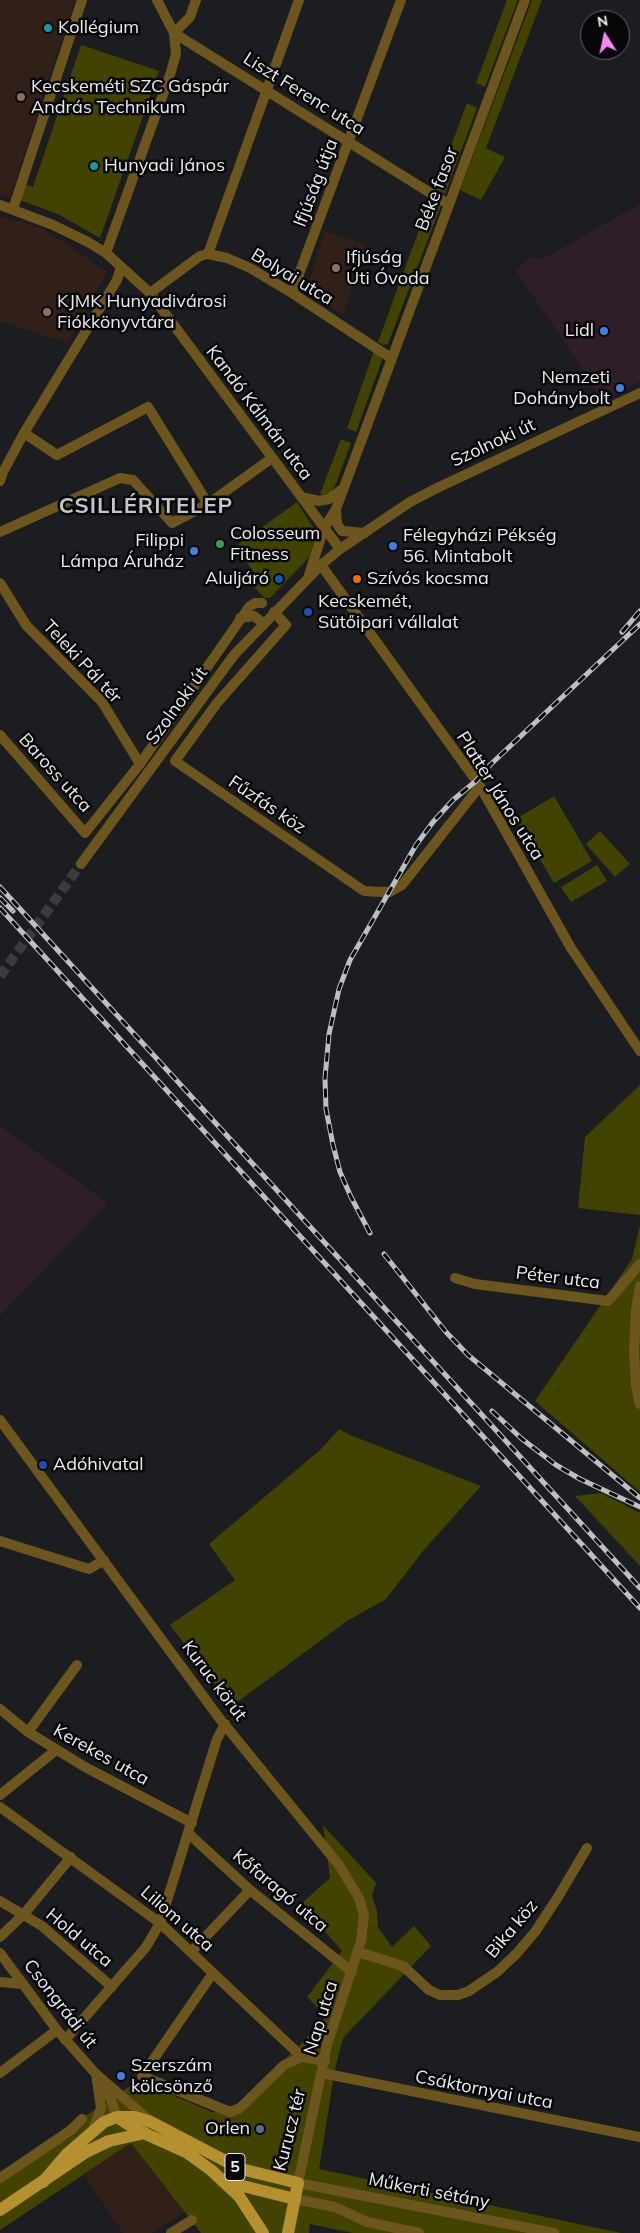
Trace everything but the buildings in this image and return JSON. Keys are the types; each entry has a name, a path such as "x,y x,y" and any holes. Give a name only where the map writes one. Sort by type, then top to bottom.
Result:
{"main road":[{"name":"Kurucz tér","path":"117,2117 135,2117 211,2170"},
{"path":"43,2182 67,2154 93,2130 108,2119 117,2117"},
{"path":"86,2152 117,2117"},
{"name":"Kurucz tér","path":"148,2127 240,2169 298,2183"},
{"path":"0,2210 86,2152 109,2141 148,2127"},
{"path":"211,2170 239,2185 295,2199"},
{"name":"5","path":"211,2170 239,2196 263,2233"},
{"path":"288,2233 298,2183"}],"street":[{"path":"13,209 82,0"},
{"path":"106,253 176,54 174,33 157,0"},
{"path":"174,33 190,17 196,0"},
{"path":"150,293 188,264 208,254 299,0"},
{"name":"Ifjúság útja","path":"292,293 350,140 400,0"},
{"name":"Béke fasor","path":"324,528 336,509 341,490 525,0"},
{"name":"Liszt Ferenc utca","path":"174,33 350,140 448,204"},
{"name":"Kandó Kálmán utca","path":"0,205 54,225 106,253 150,293 340,549"},
{"name":"Bolyai utca","path":"208,254 227,258 250,268 292,293 391,358"},
{"path":"1,475 24,433 117,280 121,267"},
{"name":"Szolnoki út","path":"81,864 234,655 321,565 340,549 410,502 640,393"},
{"path":"24,433 57,455 148,407 208,504"},
{"path":"0,532 120,478 133,480 172,522 208,504 272,458"},
{"path":"301,497 319,501 330,499 341,490"},
{"path":"336,509 337,524 342,531"},
{"path":"324,528 365,532"},
{"name":"Szolnoki út","path":"309,576 324,528"},
{"name":"Platter János utca","path":"321,565 480,786 572,948 640,1051"},
{"name":"Teleki Pál tér","path":"0,583 26,625 102,702 140,764"},
{"path":"140,764 212,663 240,618 249,607 255,603 262,602"},
{"name":"Fűzfás köz","path":"274,612 286,624 217,703 175,761 364,891 390,892 402,886 480,786"},
{"path":"240,618 254,616 263,623"},
{"name":"Baross utca","path":"0,735 86,832 140,764"},
{"name":"Péter utca","path":"455,1278 475,1284 608,1301 640,1264"},
{"path":"640,1286 636,1310 634,1353 636,1386 640,1404"},
{"name":"Kuruc körút","path":"0,1420 225,1724 314,1833 355,1890 364,1915 358,1952 352,1972"},
{"path":"0,1542 89,1569 104,1560"},
{"path":"28,1732 77,1665"},
{"name":"Kerekes utca","path":"0,1709 28,1732 56,1750 192,1823"},
{"path":"66,2040 146,1947 160,1923 217,1739 225,1724"},
{"path":"0,1795 56,1750"},
{"name":"Liliom utca","path":"0,1807 160,1923 302,2056"},
{"name":"Kőfaragó utca","path":"189,1834 250,1890 352,1972"},
{"name":"Bika köz","path":"358,1952 403,1966 429,1990 440,1995 458,1995 469,1991 497,1972 529,1939 558,1897 587,1848"},
{"path":"0,1936 24,1914 71,1857"},
{"path":"191,1952 250,1890"},
{"name":"Hold utca","path":"0,1901 42,1926 112,1987"},
{"name":"Csongrádi út","path":"0,1953 21,1984 57,2030 96,2074 148,2127"},
{"name":"Nap utca","path":"322,2073 327,2044 352,1972"},
{"name":"Kurucz tér","path":"214,1973 142,2076 230,2112 240,2108 284,2065 302,2056"},
{"path":"0,1982 21,1984"},
{"path":"0,2073 57,2030"},
{"path":"302,2056 325,2061"},
{"name":"Kurucz tér","path":"298,2183 322,2073"},
{"name":"Csáktornyai utca","path":"322,2073 640,2137"},
{"name":"Csongrádi út","path":"96,2074 111,2100 117,2117"},
{"name":"Csongrádi út","path":"93,2130 101,2108 96,2074"},
{"path":"0,2178 71,2130 82,2119"},
{"name":"Műkerti sétány","path":"298,2183 554,2233"},
{"path":"295,2199 334,2207 367,2222 419,2233"},
{"path":"171,2233 192,2220"}],"shaded area":[{"name":"Kecskeméti SZC Gáspár András Technikum","path":"0,0 75,0 10,197 0,194"},
{"path":"507,0 518,0 485,87 476,83"},
{"path":"532,0 542,0 486,148 505,157 481,200 460,190"},
{"path":"81,45 159,71 100,238 58,214 17,199 23,184 33,187"},
{"path":"467,103 477,108 445,194 435,189"},
{"path":"431,197 441,205 388,344 383,345 378,342"},
{"path":"640,204 640,381 602,402 591,381 516,271 530,257 543,259"},
{"path":"0,216 43,229 107,272 67,343 0,321"},
{"name":"Ifjúság Úti Óvoda","path":"325,231 366,245 343,315 306,291"},
{"path":"374,351 380,355 382,360 356,432 347,428"},
{"path":"341,439 351,443 335,486 330,493 320,494"},
{"path":"297,502 314,529 314,542 309,557 270,598 265,598 254,587 259,579 235,547"},
{"path":"554,796 592,861 554,883 516,819"},
{"path":"600,831 630,864 615,877 586,844"},
{"path":"597,865 607,881 571,902 561,887"},
{"path":"640,1085 640,1215 578,1208 585,1137"},
{"path":"0,1126 108,1203 0,1316"},
{"path":"640,1225 640,1492 535,1401 632,1259"},
{"path":"339,1429 481,1486 423,1551 386,1599 347,1621 232,1706 170,1625 235,1580 209,1544 320,1450"},
{"path":"601,1493 640,1513 640,1566 575,1496"},
{"path":"323,1825 376,1883 372,1895 377,1911 378,1927 392,1947 414,1926 431,1946 343,2038 335,2069 319,2169 621,2233 353,2233 310,2224 309,2233 201,2233 131,2143 0,2230 0,2173 130,2086 142,2082 212,2112 232,2110 301,2044 326,2016 307,1997 342,1951 301,1904 330,1878"},
{"path":"131,2143 185,2212 151,2233 123,2233 84,2175"}],"tunnel":[{"path":"0,976 81,864"}],"railway":[{"path":"622,632 640,611"},
{"path":"370,1233 340,1172 326,1109 325,1078 329,1034 339,989 350,960 416,845 433,822 453,800 476,781 490,765 640,624"},
{"path":"0,887 640,1588"},
{"path":"0,898 13,911"},
{"path":"0,908 640,1608"},
{"path":"384,1254 446,1332 468,1355 640,1498"},
{"path":"492,1411 522,1439 556,1465 580,1479 640,1507"}],"place":[{"name":"Kollégium","path":"48,28"},
{"name":"Kecskeméti SZC Gáspár András Technikum","path":"21,97"},
{"name":"Hunyadi János","path":"94,166"},
{"name":"Ifjúság Úti Óvoda","path":"336,268"},
{"name":"KJMK Hunyadivárosi Fiókkönyvtára","path":"47,312"},
{"name":"Lidl","path":"604,331"},
{"name":"Nemzeti Dohánybolt","path":"620,388"},
{"name":"Colosseum Fitness","path":"220,544"},
{"name":"Félegyházi Pékség 56. Mintabolt","path":"393,546"},
{"name":"Filippi Lámpa Áruház","path":"194,551"},
{"name":"Aluljáró","path":"279,579"},
{"name":"Szívós kocsma","path":"357,579"},
{"name":"Kecskemét, Sütőipari vállalat","path":"308,612"},
{"name":"Adóhivatal","path":"43,1465"},
{"name":"Szerszám kölcsönző","path":"121,2076"},
{"name":"Orlen","path":"260,2129"}],"district":[{"name":"CSILLÉRITELEP","path":"146,506"}]}
